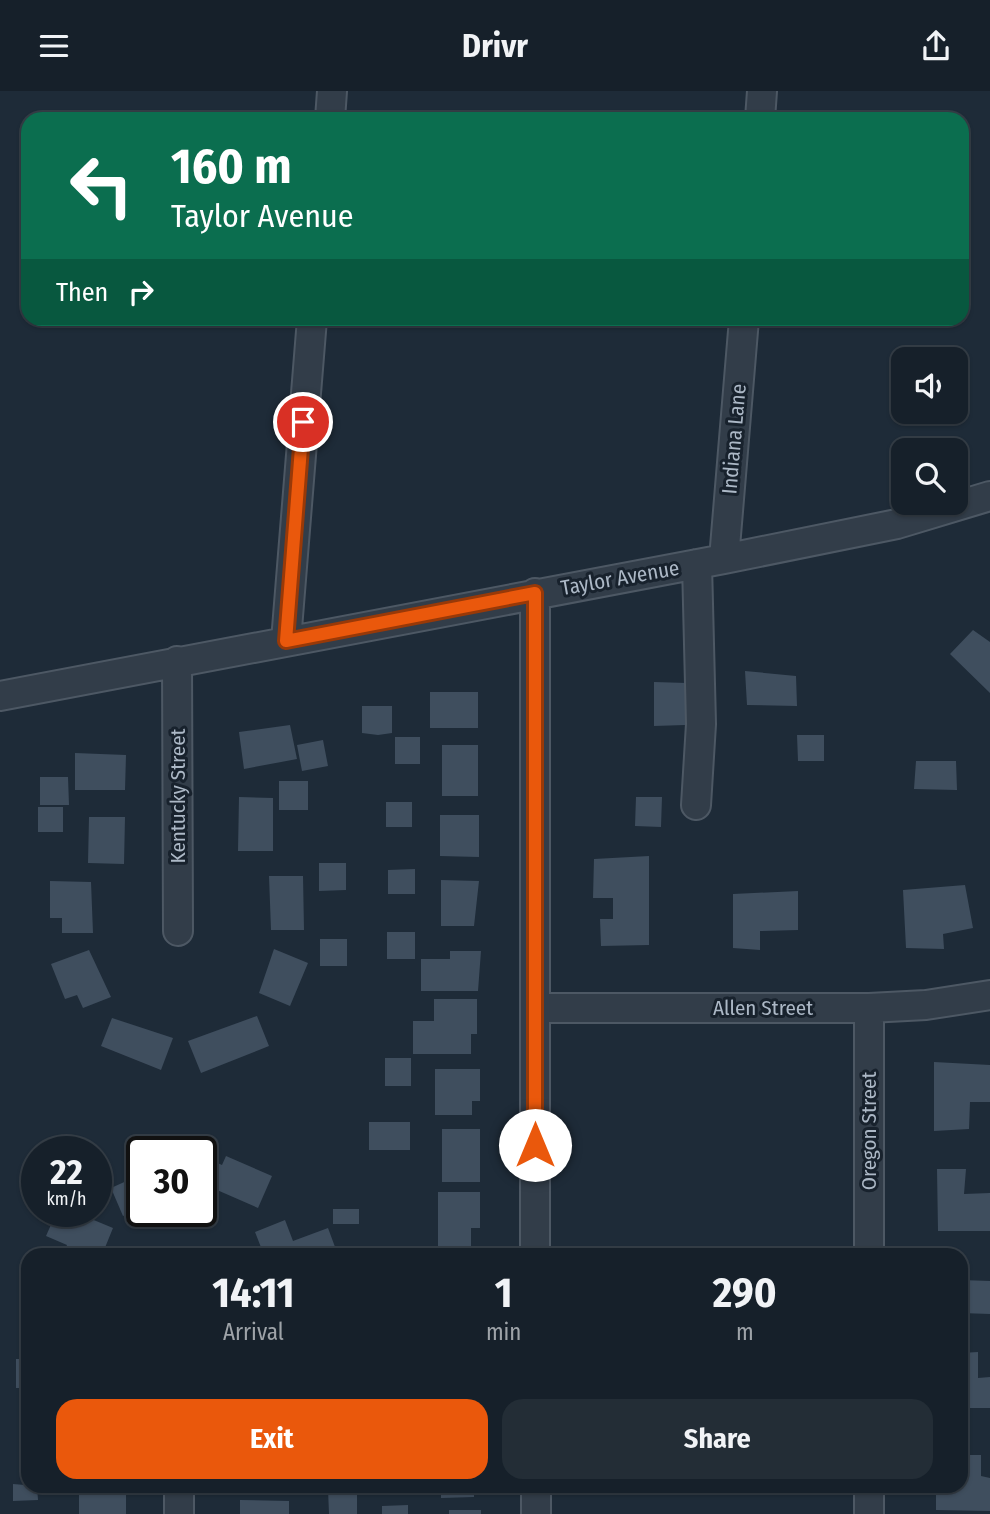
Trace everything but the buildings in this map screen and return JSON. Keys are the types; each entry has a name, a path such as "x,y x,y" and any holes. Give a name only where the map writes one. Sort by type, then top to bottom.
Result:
{"street":[{"path":"330,112 332,91"},
{"path":"760,112 762,91"},
{"path":"286,641 311,326"},
{"name":"Indiana Lane","path":"696,804 710,562 743,326"},
{"name":"Taylor Avenue","path":"0,696 710,562 897,524 990,496"},
{"path":"535,593 535,1248"},
{"name":"Kentucky Street","path":"177,661 178,931"},
{"name":"Allen Street","path":"535,1008 869,1008 926,1005 990,995"},
{"name":"Oregon Street","path":"869,1008 869,1248"},
{"path":"179,1493 179,1514"},
{"path":"536,1493 536,1514"},
{"path":"869,1493 869,1514"}],"route":[{"path":"303,422 286,641 535,593 535,1145"}]}
